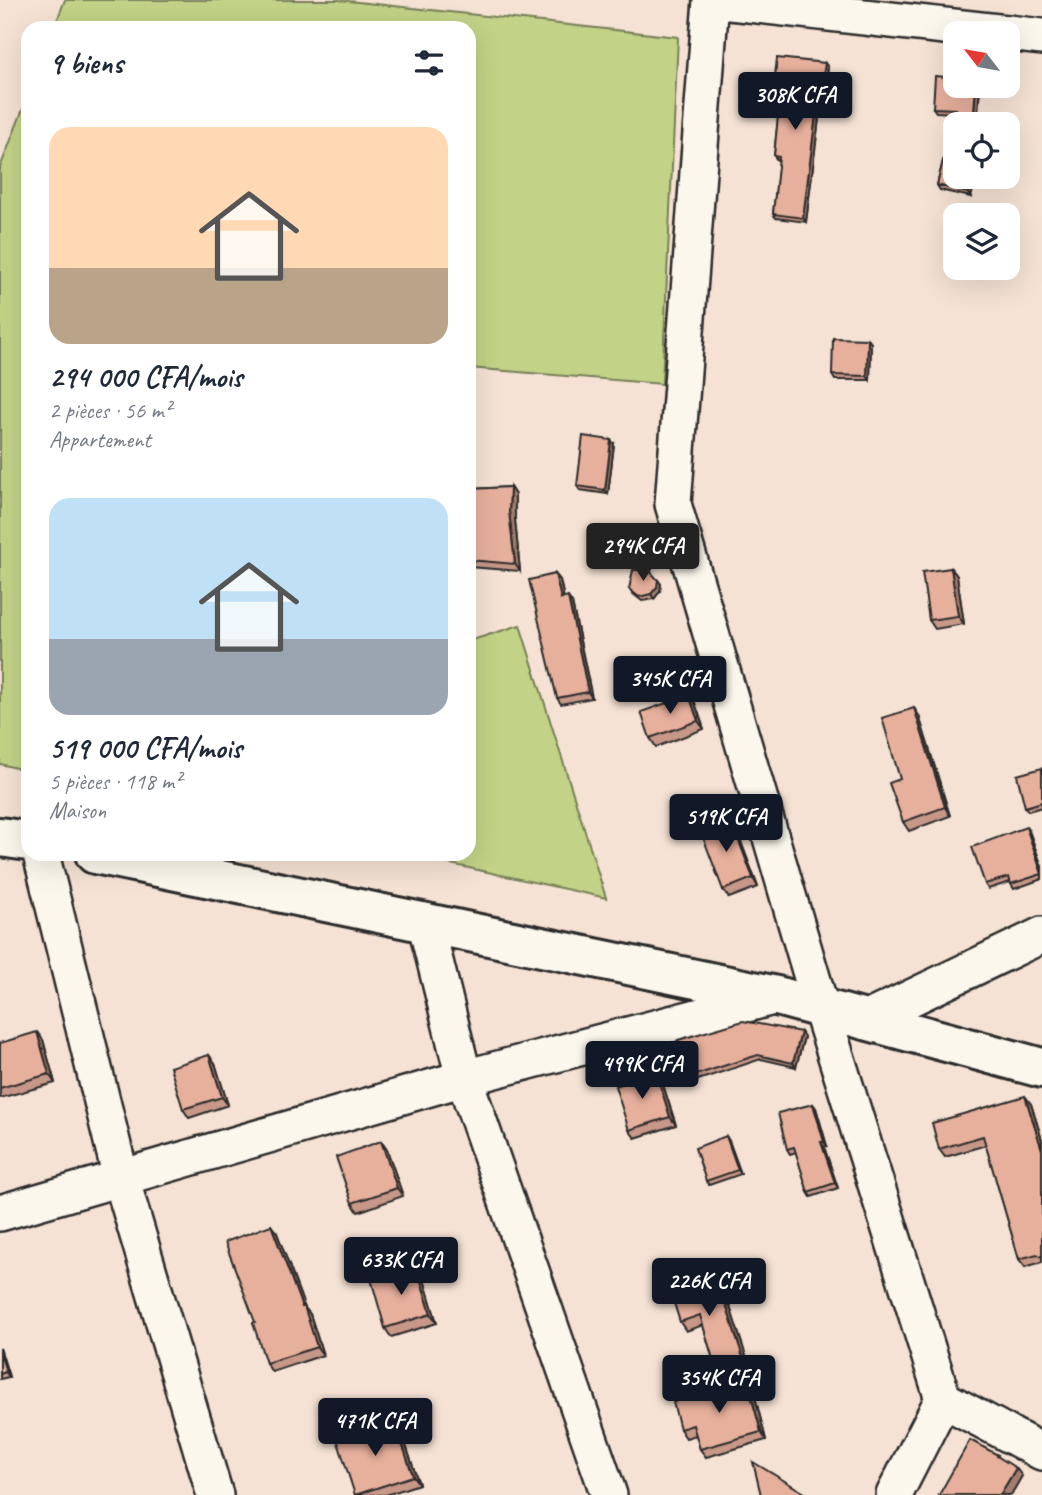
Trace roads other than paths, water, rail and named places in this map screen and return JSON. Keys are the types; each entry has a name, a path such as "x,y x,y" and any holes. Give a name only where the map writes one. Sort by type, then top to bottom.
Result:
{"main road":[{"path":"0,837 21,840"},
{"path":"129,861 776,996 1042,1068"}],"street":[{"path":"894,1495 943,1399 821,1008 673,504 711,0 943,26"},
{"path":"1020,34 1042,37"},
{"path":"43,861 121,1178 215,1495"},
{"path":"425,921 464,1078 609,1495"},
{"path":"863,1021 1042,935"},
{"path":"0,1213 464,1078 776,996"},
{"path":"943,1399 1042,1452"}]}
